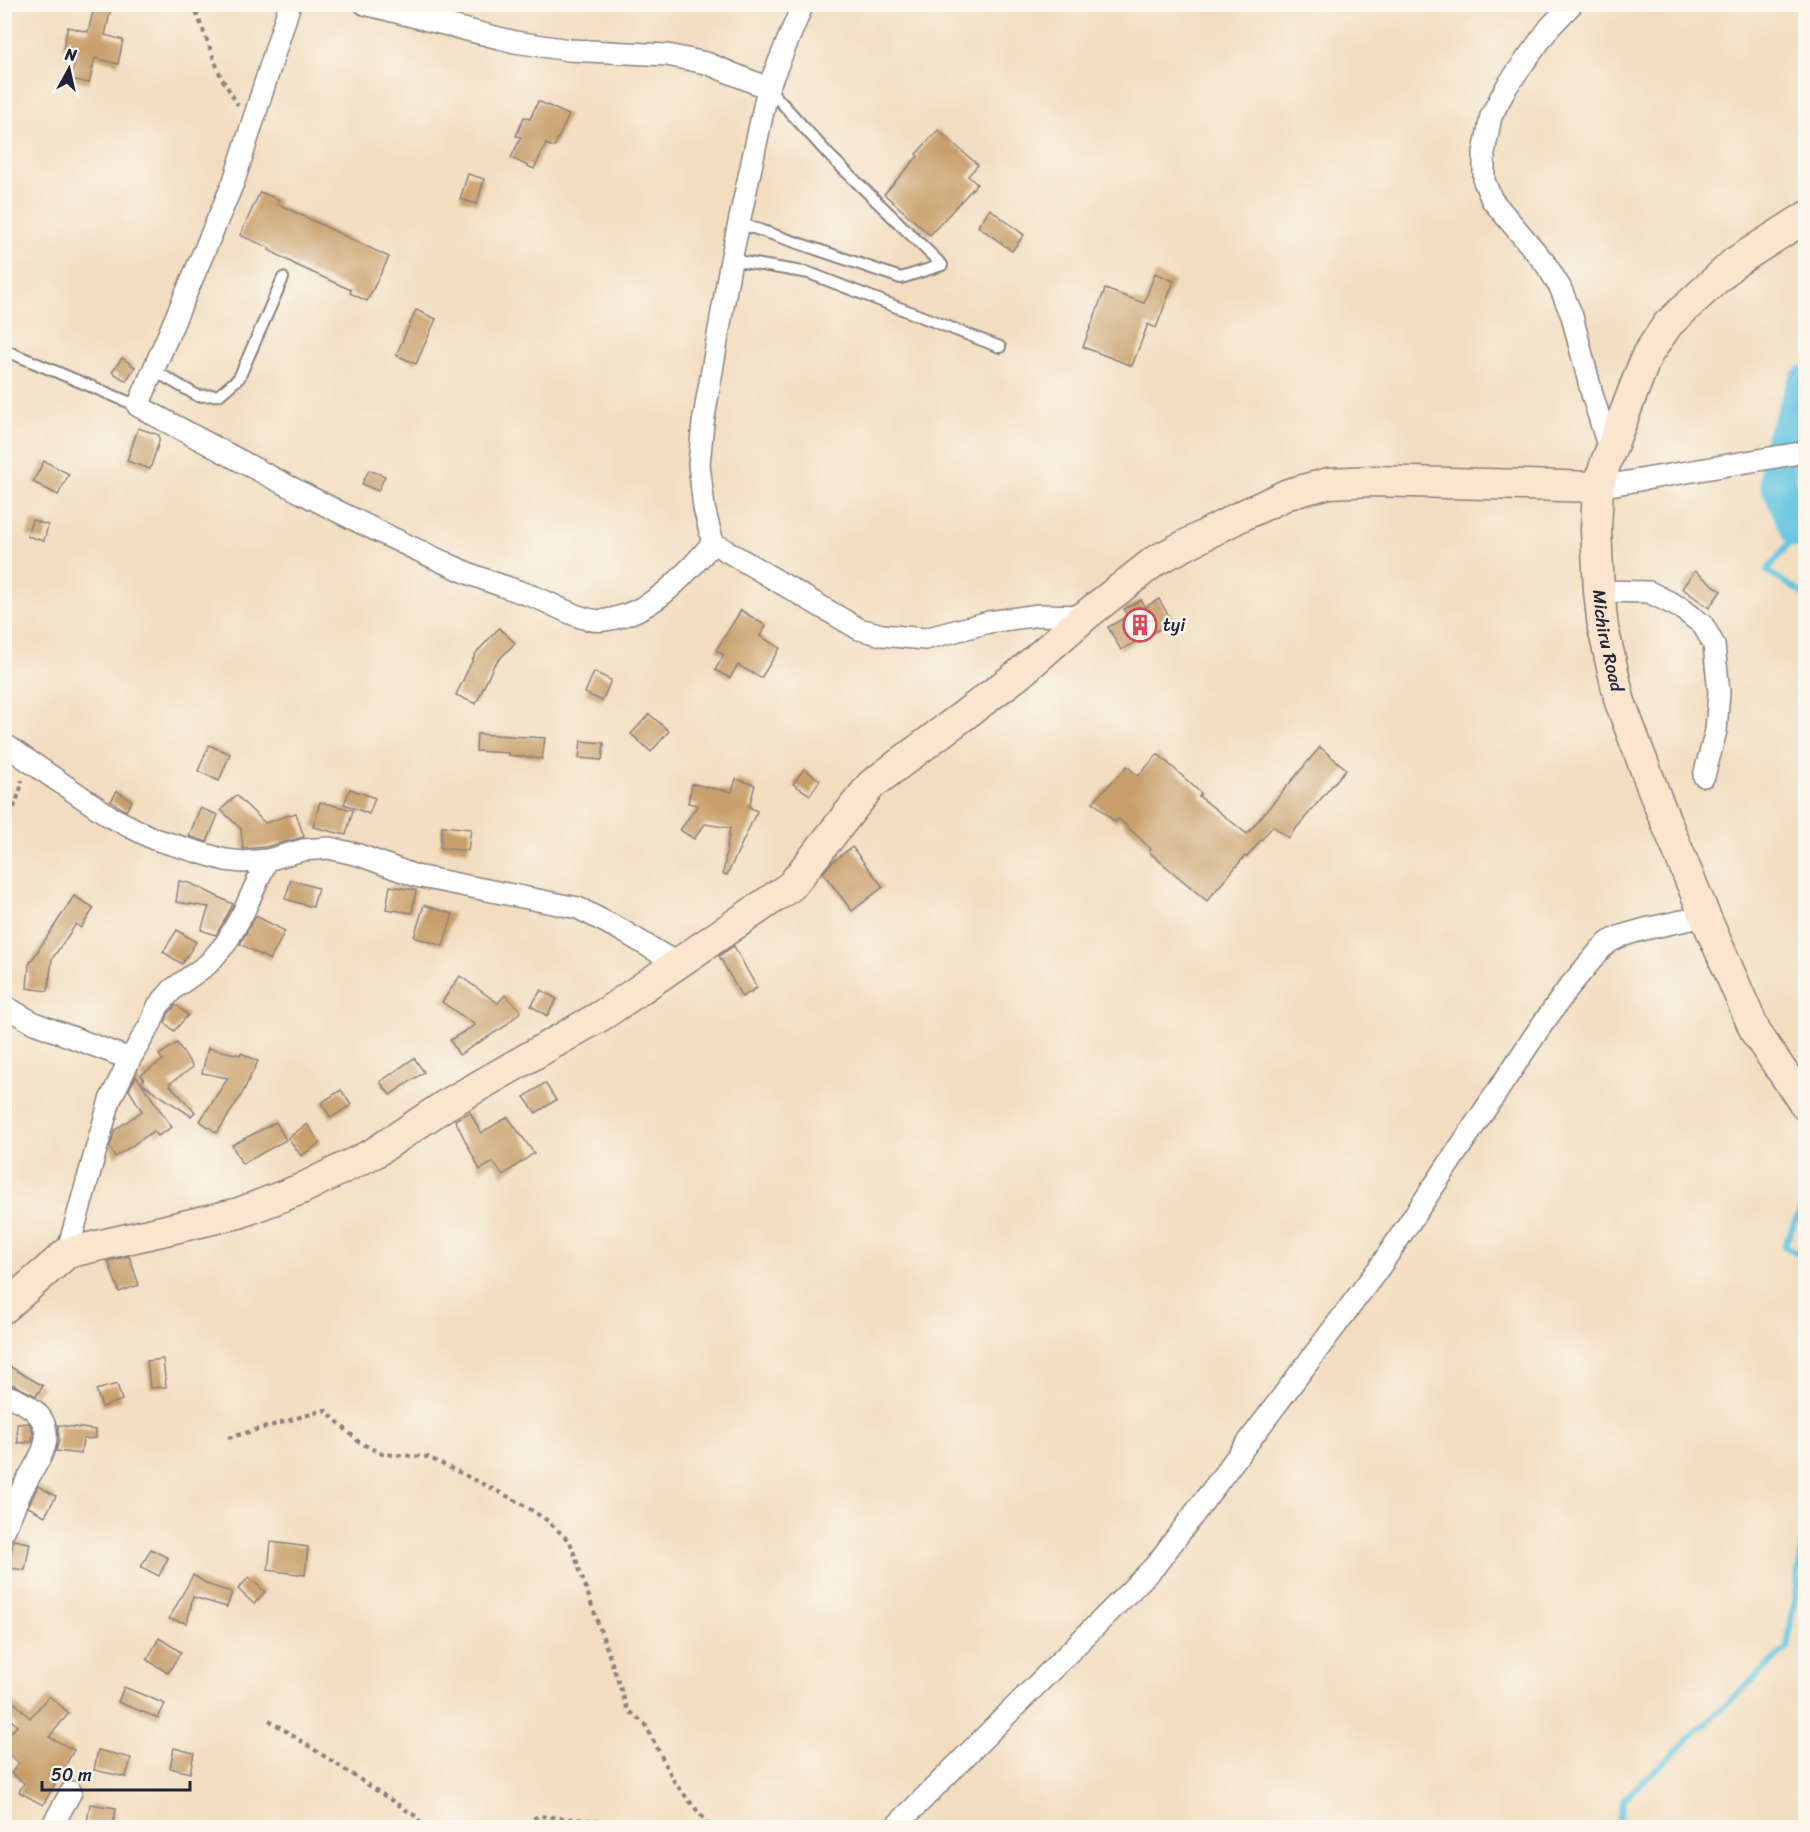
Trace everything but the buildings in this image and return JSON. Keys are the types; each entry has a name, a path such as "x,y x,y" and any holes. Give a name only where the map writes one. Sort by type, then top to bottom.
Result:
{"street":[{"path":"290,4 230,191 138,406 302,494 462,571 576,615 603,621 625,615 657,600 679,582 713,543"},
{"path":"365,4 515,42 569,50 667,55 706,63 768,88"},
{"path":"803,4 768,88 731,260 703,423 699,464 704,508 713,543 860,629 882,634 925,639 989,622 1039,615 1085,616"},
{"path":"1572,4 1550,27 1507,86 1491,116 1484,153 1484,181 1492,200 1545,263 1560,287 1572,316 1610,452"},
{"name":"Michiru Road","path":"1806,217 1734,263 1668,324 1647,355 1598,487 1596,530 1603,628 1620,702 1657,800 1756,1033 1806,1106"},
{"path":"4,1308 67,1253 240,1213 301,1189 374,1153 444,1106 604,1014 791,886 871,785 1018,674 1085,616 1155,561 1239,517 1288,494 1329,483 1374,481 1598,487 1806,452"},
{"path":"1599,591 1649,592 1681,608 1703,625 1714,645 1719,692 1716,731 1704,776"},
{"path":"4,744 111,818 154,839 225,860 243,862 267,860 303,850 329,848 359,855 416,876 578,908 621,930 678,964"},
{"path":"67,1253 110,1100 129,1059 151,1023 158,1006 173,989 208,964 226,943 267,860"},
{"path":"894,1827 1155,1566 1378,1268 1551,1012 1601,950 1609,942 1645,928 1705,916"},
{"path":"4,1006 34,1023 129,1059"},
{"path":"4,1395 34,1409 44,1422 46,1438 40,1456 4,1531"},
{"path":"51,1827 71,1792"}],"lane":[{"path":"739,223 901,278 942,265 829,155 768,88"},
{"path":"731,260 809,273 1000,347"},
{"path":"153,370 198,396 219,395 239,378 283,278"},
{"path":"4,350 138,406"}],"path":[{"path":"194,4 221,77 252,126"},
{"path":"4,833 20,792 26,758"},
{"path":"228,1438 325,1410 359,1442 382,1454 428,1457 519,1502 548,1521 570,1542 628,1710 645,1724 675,1783 711,1827"},
{"path":"269,1720 417,1817 422,1827"},
{"path":"518,1827 538,1816 601,1821 612,1827"}],"waterway":[{"path":"1806,383 1778,456 1778,483 1799,530 1806,530"},
{"path":"1799,530 1767,571 1806,596"},
{"path":"1806,1198 1784,1246 1806,1257"},
{"path":"1617,1828 1624,1799 1787,1648 1806,1520"}],"place":[{"name":"tyi","path":"1140,625"}]}
